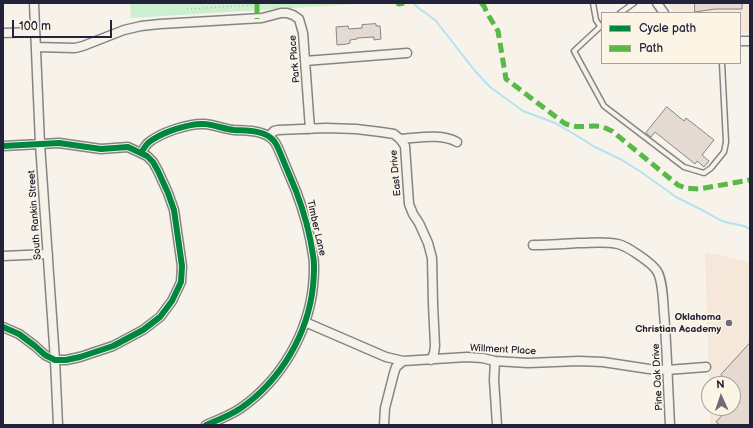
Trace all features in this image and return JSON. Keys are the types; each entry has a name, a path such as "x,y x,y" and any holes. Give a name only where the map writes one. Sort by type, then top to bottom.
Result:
{"street":[{"name":"South Rankin Street","path":"34,3 40,144 58,425"},
{"path":"657,3 663,12"},
{"name":"Park Place","path":"36,47 75,48 124,30 153,25 262,18 287,13 299,19 303,33 310,129"},
{"path":"3,33 35,32"},
{"path":"305,61 408,53"},
{"path":"141,153 147,144 158,137 189,126 204,124 263,133 268,136"},
{"name":"East Drive","path":"268,136 274,131 278,130 326,128 381,132 394,134 400,138 405,146 406,152 409,204 428,243 432,258 435,346 434,353 430,360"},
{"name":"Timber Lane","path":"206,425 240,408 259,392 280,370 290,354 305,322 311,301 314,276 314,256 302,206 280,152 274,141 268,136"},
{"path":"400,138 440,136 451,138 457,142"},
{"path":"3,146 59,143 101,149 128,147 147,156 153,162 168,193 174,210 182,266 181,282 172,301 160,317 143,330 113,346 80,357 66,360 55,360 45,355 36,346 19,334 3,327"},
{"name":"Pine Oak Drive","path":"533,245 594,242 619,244 628,248 651,264 658,272 661,284 667,350 670,425"},
{"path":"3,256 48,254"},
{"name":"Willment Place","path":"305,322 386,357 403,361 467,357 495,361 597,361 649,369 667,370 706,367"},
{"path":"376,425 384,424 385,408 394,373 396,367 403,361"},
{"path":"495,361 494,380 497,425"}],"lane":[{"path":"593,3 596,20 601,26 574,51 604,106 684,167 704,173 711,168 724,152 726,142 722,64"},
{"path":"621,12 634,3"}],"path":[{"path":"187,9 257,5"}],"shaded area":[{"path":"667,3 750,3 750,33 741,33 741,12 673,12"},
{"name":"Oklahoma Christian Academy","path":"705,252 750,262 750,425 710,425 710,416 741,416 741,376 709,376"}],"green space":[{"path":"130,3 374,3 131,18"}],"building":[{"path":"695,3 742,3 742,9 715,9 695,12"},
{"path":"376,24 376,26 380,26 381,39 374,40 374,37 357,38 350,40 350,43 337,45 336,27 348,26 349,29 362,28 362,25"},
{"path":"667,107 684,121 686,118 714,140 702,155 709,161 704,167 697,161 695,164 655,132 651,137 646,133"},
{"name":"Oklahoma Christian Academy","path":"750,343 750,425 720,425 716,422 722,416 741,416 741,376 721,375"}],"waterway":[{"path":"413,3 436,21 475,71 490,87 523,111 555,123 595,147 622,160 676,197 718,219 750,229"}],"marked path":[{"path":"257,3 257,19"},
{"path":"397,3 404,3"},
{"path":"481,3 498,31 506,79 564,123 579,127 603,127 612,131 678,185 685,188 699,189 750,180"}],"cycle path":[{"path":"141,153 153,139 175,129 198,124 256,132 270,137 279,149 296,191 312,247 314,274 310,304 299,338 290,354 280,370 255,397 233,413 206,425"},
{"path":"3,146 59,143 101,149 128,147 147,156 153,162 158,171 174,210 182,266 181,282 172,301 160,317 143,330 113,346 80,357 66,360 55,360 45,355 19,334 3,327"}],"place":[{"name":"Oklahoma Christian Academy","path":"729,323"}]}
